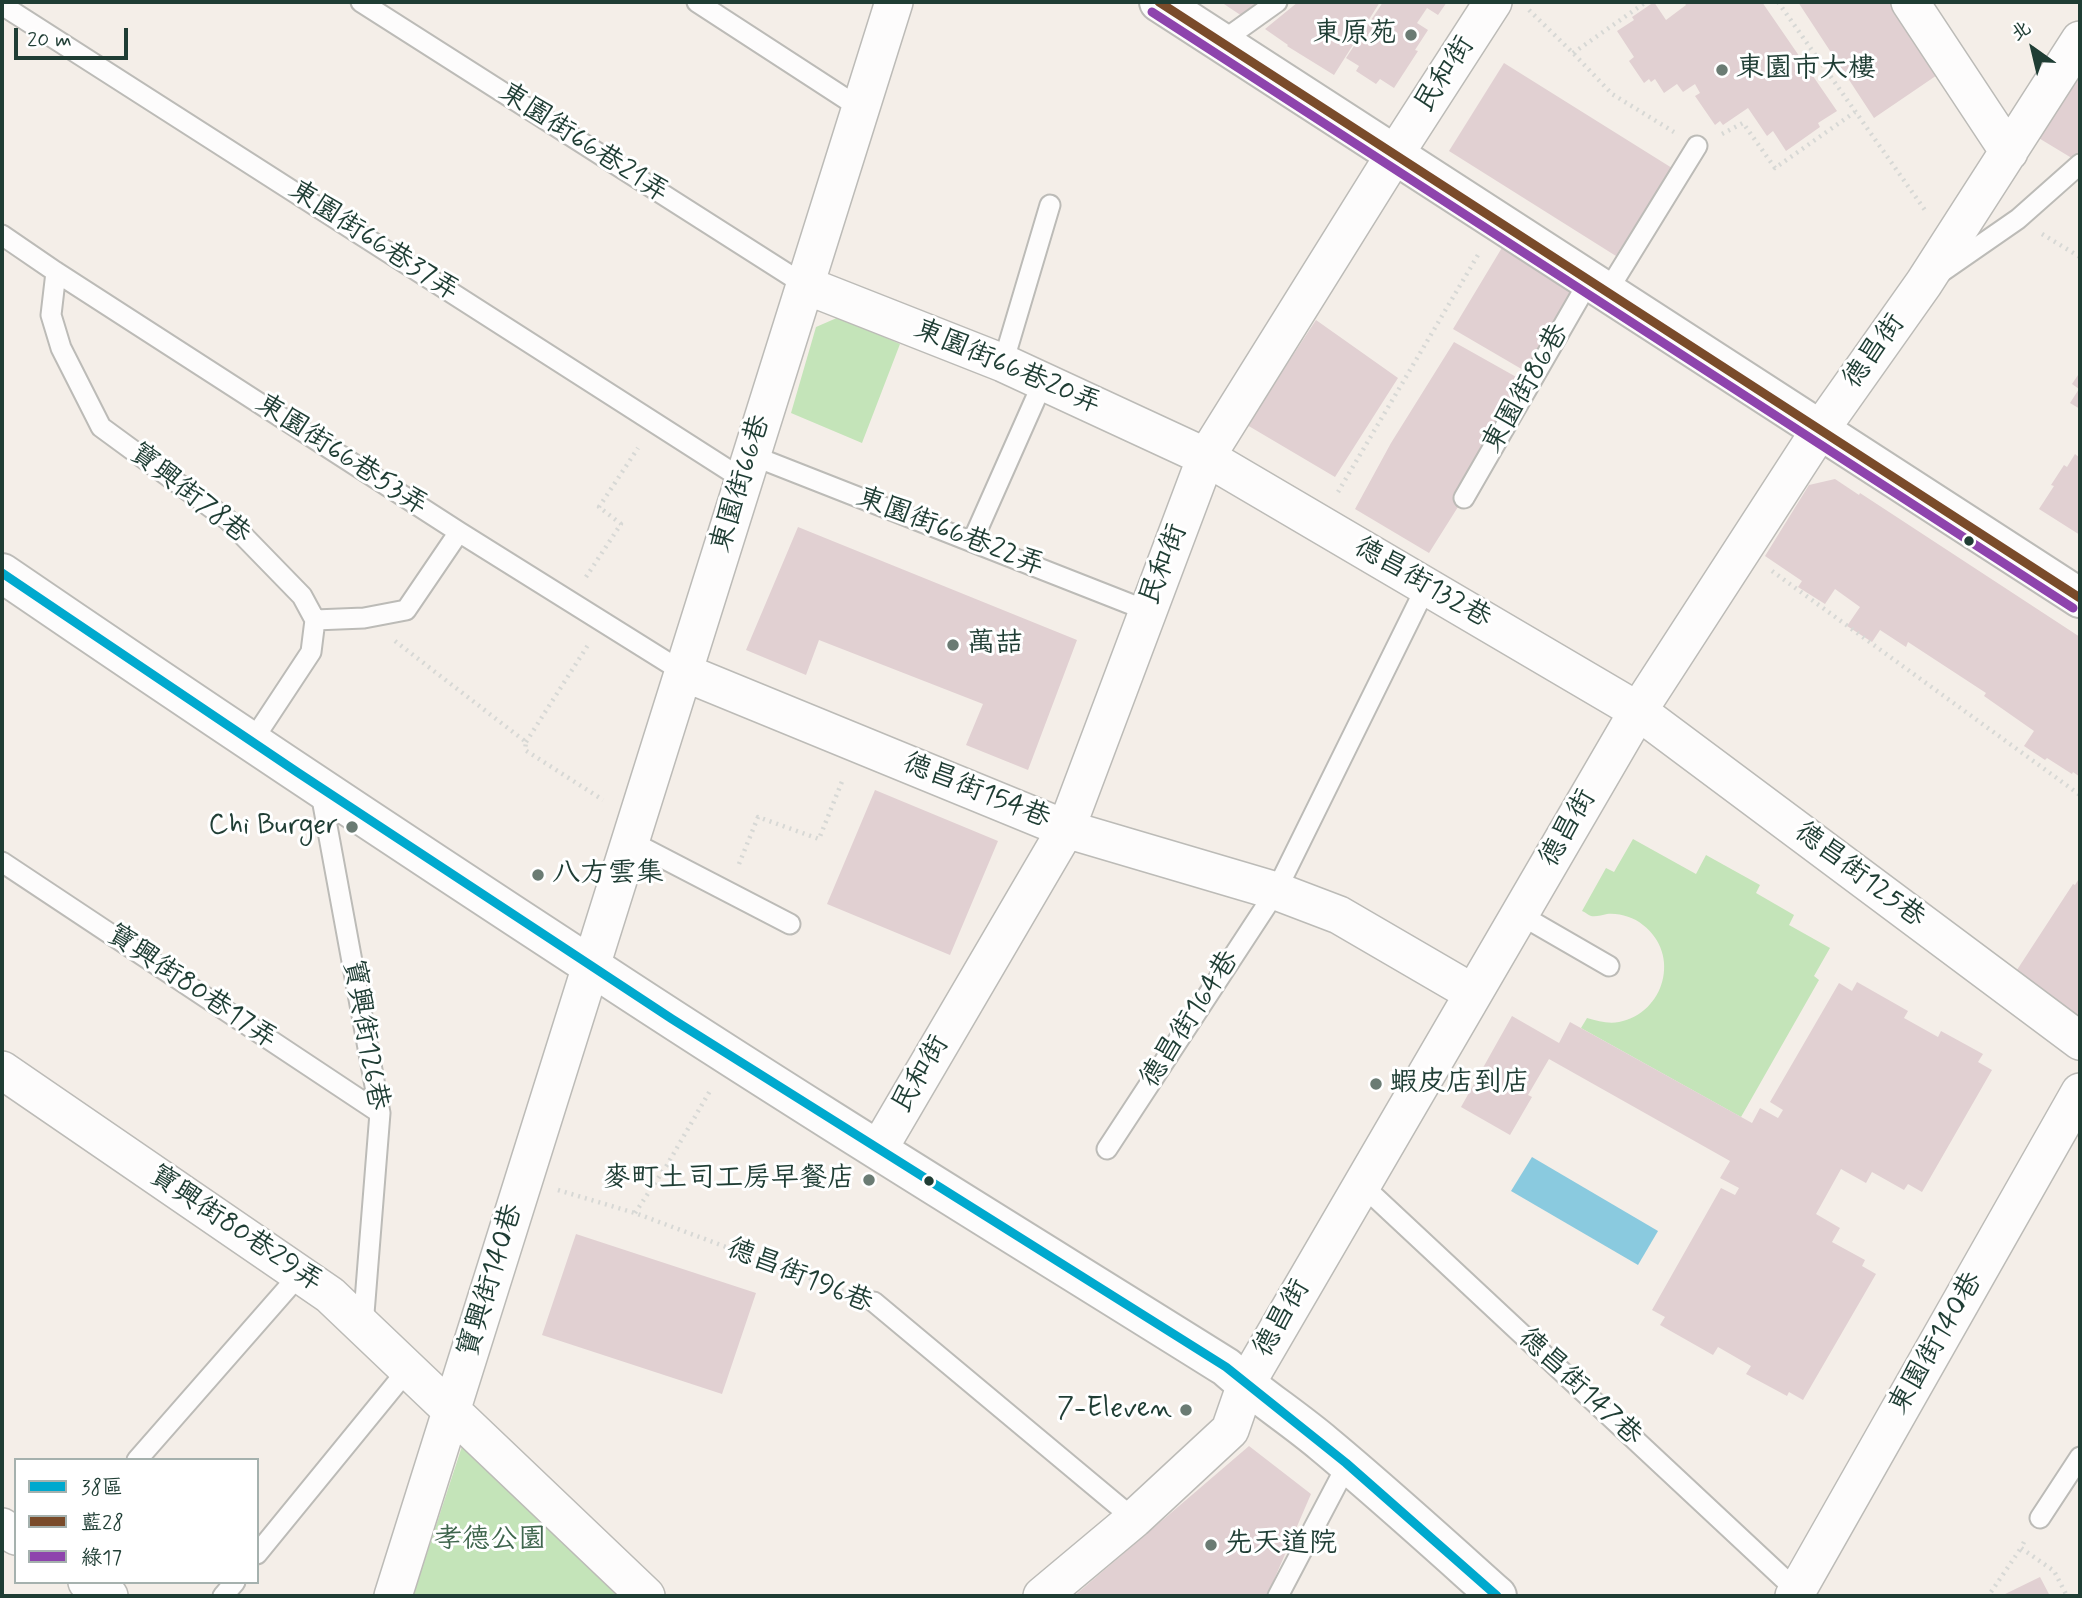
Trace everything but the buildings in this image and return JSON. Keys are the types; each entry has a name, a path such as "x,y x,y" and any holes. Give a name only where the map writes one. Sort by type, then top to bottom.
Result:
{"street":[{"name":"東園街66巷","path":"591,966 894,2"},
{"path":"1159,2 2080,598"},
{"name":"民和街","path":"878,1150 1066,829 1206,457 1493,2"},
{"path":"1910,2 2009,152"},
{"name":"德昌街","path":"1042,1596 1134,1519 1230,1430 1246,1384 1638,711 1820,430 1950,245 2080,40"},
{"name":"東園街66巷20弄","path":"805,285 1003,363 1206,457"},
{"name":"德昌街132巷","path":"1206,457 1638,711"},
{"path":"2,573 251,743 591,966 878,1150 1226,1367 1348,1463 1497,1596"},
{"name":"德昌街154巷","path":"683,672 1066,829 1276,891 1339,915 1474,993"},
{"name":"德昌街125巷","path":"1638,711 2080,1041"},
{"name":"寶興街140巷","path":"393,1596 591,966"},
{"name":"寶興街80巷29弄","path":"2,1070 330,1295 646,1596"},
{"name":"東園街140巷","path":"1795,1594 2080,1092"},
{"path":"90,1584 109,1596"}],"lane":[{"name":"東園街66巷21弄","path":"361,2 805,285"},
{"path":"697,2 860,108"},
{"path":"1221,42 1277,2"},
{"name":"東園街66巷37弄","path":"2,5 655,423 747,468"},
{"name":"東園街86巷","path":"1464,498 1598,286 1697,146"},
{"path":"1924,283 2018,219 2080,164"},
{"path":"1003,363 1050,205"},
{"name":"東園街66巷53弄","path":"2,235 459,532 683,672"},
{"name":"寶興街78巷","path":"56,272 51,315 61,348 101,427 228,520 302,596 315,620"},
{"path":"972,542 1043,382"},
{"name":"東園街66巷22弄","path":"747,468 972,542 1148,611"},
{"path":"251,743 311,652 315,620 364,618 406,610 459,532"},
{"path":"1276,891 1426,587"},
{"name":"寶興街126巷","path":"320,788 380,1113 363,1326"},
{"path":"634,831 728,891 790,923"},
{"name":"寶興街80巷17弄","path":"2,862 380,1113"},
{"name":"德昌街164巷","path":"1107,1149 1276,891"},
{"path":"1519,914 1609,966"},
{"name":"德昌街147巷","path":"1362,1185 1795,1594"},
{"path":"139,1458 300,1274"},
{"name":"德昌街196巷","path":"874,1302 1134,1519"},
{"path":"259,1552 409,1368"},
{"path":"2040,1518 2080,1457"},
{"path":"1278,1596 1348,1463"}],"path":[{"path":"1520,2 1612,94 1697,146 1743,123 1775,168 1856,112"},
{"path":"1573,53 1646,2"},
{"path":"1778,2 1950,245"},
{"path":"2018,219 2080,257"},
{"path":"1319,524 1498,221"},
{"path":"571,601 621,524 599,507 655,423"},
{"path":"1742,550 2080,795"},
{"path":"364,618 526,741"},
{"path":"604,621 526,741 524,750 634,831"},
{"path":"728,891 758,817 819,839 839,789"},
{"path":"635,1213 667,1165 730,1055"},
{"name":"德昌街196巷","path":"524,1180 635,1213 874,1302"},
{"path":"1991,1592 2040,1518"},
{"path":"2021,1548 2054,1571 2067,1596"}],"green space":[{"path":"839,317 900,344 862,443 791,413 816,327"},
{"path":"1633,839 1696,874 1706,855 1760,885 1756,893 1794,915 1789,925 1830,948 1814,976 1819,980 1741,1117 1581,1028 1587,1018 1615,1023 1635,1016 1657,995 1662,981 1662,951 1655,937 1643,925 1621,915 1590,916 1582,911 1606,868 1614,872"},
{"name":"孝德公園","path":"466,1434 617,1596 413,1596"}],"water":[{"path":"1532,1157 1658,1231 1638,1265 1511,1191"}],"transit line":[{"name":"藍28","path":"1159,2 2080,598"},
{"name":"綠17","path":"1152,12 2073,608"},
{"name":"38區","path":"2,573 297,772 672,1019 1226,1367 1346,1463 1497,1596"}],"place":[{"name":"東原苑","path":"1411,35"},
{"name":"東園市大樓","path":"1722,70"},
{"name":"萬喆","path":"953,645"},
{"name":"Chi Burger","path":"352,827"},
{"name":"八方雲集","path":"538,875"},
{"name":"蝦皮店到店","path":"1376,1084"},
{"name":"麥町土司工房早餐店","path":"869,1180"},
{"name":"7-Eleven","path":"1186,1410"},
{"name":"先天道院","path":"1211,1545"}]}
